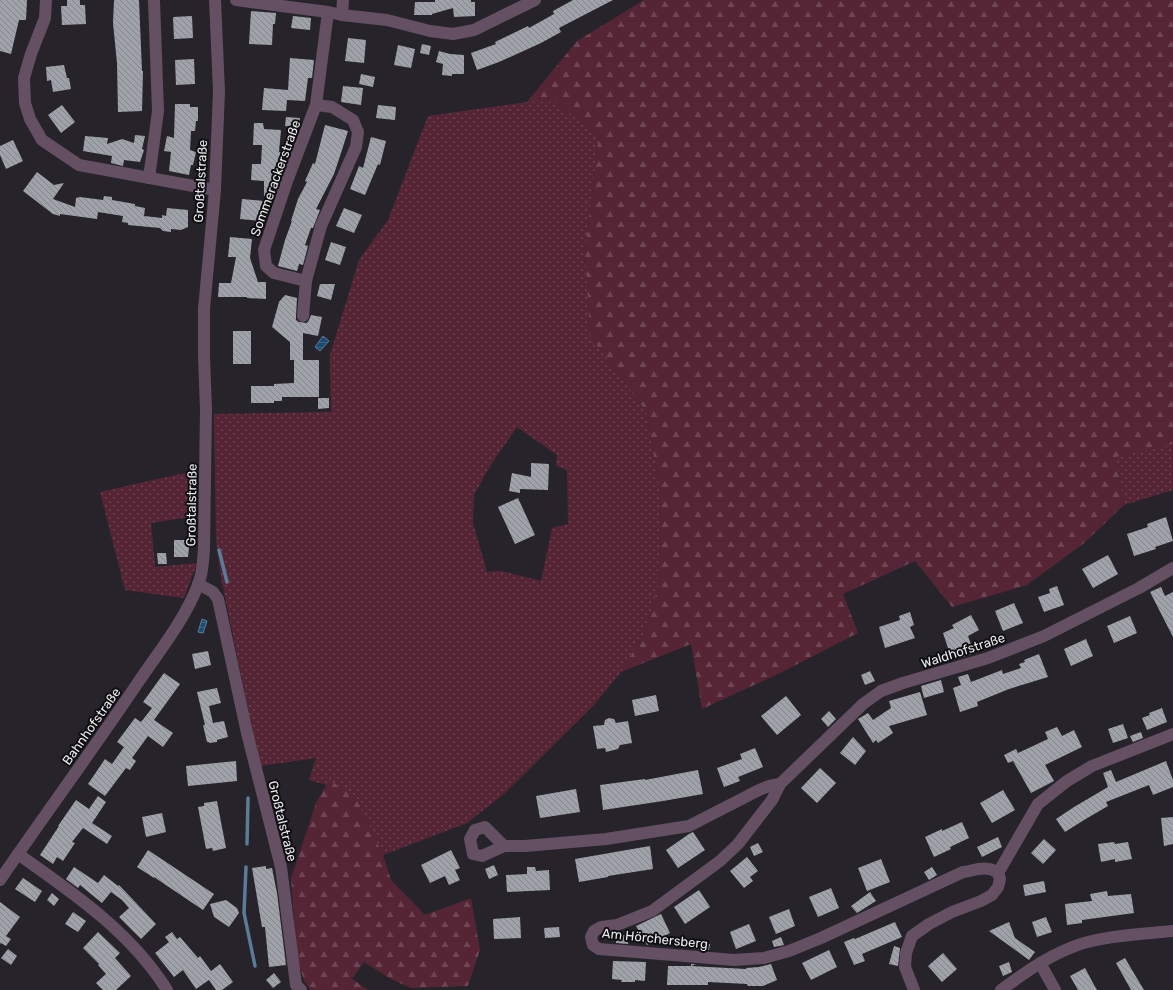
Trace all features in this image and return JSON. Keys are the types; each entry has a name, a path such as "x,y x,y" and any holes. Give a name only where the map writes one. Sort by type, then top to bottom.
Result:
{"street":[{"path":"46,0 45,18 31,54 24,78 25,103 30,119 42,140 79,165 215,190"},
{"path":"149,178 158,111 154,0"},
{"name":"Großtalstraße","path":"215,0 219,91 215,190 204,309 206,409 204,549 202,572 198,584 212,592 218,599 247,733 281,867 296,985 301,990"},
{"path":"236,0 387,20 430,31 453,34 474,30 535,0"},
{"path":"342,15 343,0"},
{"name":"Sommerackerstraße","path":"306,281 274,273 266,266 264,250 287,181 316,105 328,12"},
{"path":"303,316 306,281 321,226 356,147 358,132 353,120 332,107 316,105"},
{"name":"Waldhofstraße","path":"780,784 862,704 881,691 902,683 988,658 1044,636 1138,588 1173,568"},
{"name":"Bahnhofstraße","path":"0,880 118,712 185,612 198,584"},
{"path":"914,990 905,967 906,954 912,936 929,924 952,912 981,901 992,895 998,887 1000,879 998,873 1038,804 1067,781 1092,766 1173,734"},
{"path":"504,846 525,846 606,839 690,826 759,790 780,784"},
{"name":"Am Hörchersberg","path":"780,784 772,800 738,844 720,861 652,911 617,925 601,927 594,931 591,937 593,945 599,949 734,960 764,958 789,951 821,938 963,872 981,868 992,869 998,873"},
{"path":"18,854 66,888 114,926 156,972 167,990"},
{"path":"1001,990 1040,963 1070,947 1096,940 1128,935 1173,931"},
{"path":"1040,963 1055,990"}],"green space":[{"path":"644,0 1173,0 1173,444 1116,457 1124,505 1084,543 1027,585 952,607 915,561 843,594 858,633 780,673 702,709 691,644 621,672 644,633 658,587 661,495 646,411 590,336 585,250 599,136 555,102 527,102 577,41"},
{"path":"527,102 555,102 599,136 585,250 590,336 646,411 661,495 658,587 644,633 621,672 593,706 505,793 467,823 383,855 356,797 329,781 327,785 309,780 316,758 260,766 221,578 216,540 214,414 331,412 330,355 359,260 388,220 428,116","holes":["517,427 557,455 556,466 567,470 568,524 552,528 541,581 501,571 487,572 473,523 474,495 490,466"]},
{"path":"1173,444 1173,490 1124,505 1116,457"},
{"path":"198,470 196,516 151,523 155,567 197,563 184,598 125,590 100,492"},
{"path":"329,780 356,797 383,855 391,880 425,915 471,898 480,950 468,986 411,988 391,979 364,962 352,979 368,990 311,990 304,981 297,957 291,878 316,803"}],"water":[{"path":"323,336 329,341 320,351 315,347"},
{"path":"202,619 207,621 203,633 198,632"}],"building":[{"path":"0,0 27,0 26,20 19,20 11,54 0,51"},
{"path":"67,0 80,0 80,5 85,5 86,24 62,25 61,6 67,6"},
{"path":"114,0 139,0 143,71 142,111 118,112 117,63 113,23"},
{"path":"435,0 471,0 471,2 475,2 475,16 454,17 453,8 432,15 414,15 415,2 435,2"},
{"path":"573,0 613,0 559,28 561,32 541,43 477,70 471,53 496,44 495,42 528,26 529,28 554,14 553,11"},
{"path":"251,11 276,13 275,24 273,24 272,45 249,44"},
{"path":"192,16 193,38 174,39 173,17"},
{"path":"293,16 311,18 310,30 291,28"},
{"path":"348,38 366,40 364,63 345,61"},
{"path":"422,44 431,46 429,55 420,53"},
{"path":"398,45 415,49 411,68 394,65"},
{"path":"439,51 450,54 464,55 464,74 452,74 452,76 442,75 443,64 436,62"},
{"path":"290,58 314,60 312,78 308,78 305,101 287,100 286,111 262,110 264,88 288,90"},
{"path":"194,59 195,84 176,85 175,60"},
{"path":"64,65 71,89 53,92 51,80 47,81 46,67"},
{"path":"361,74 375,77 373,87 359,84"},
{"path":"343,86 363,88 361,105 341,102"},
{"path":"175,104 190,104 190,107 198,107 198,121 196,121 195,131 191,131 190,150 196,152 189,175 169,171 171,152 164,151 167,136 174,138"},
{"path":"62,105 75,122 61,133 48,115"},
{"path":"378,105 396,107 395,120 376,118"},
{"path":"286,117 300,118 299,128 285,126"},
{"path":"254,123 263,123 264,129 281,130 279,152 284,152 284,163 276,163 275,181 273,181 273,197 264,196 264,181 251,180 252,164 261,164 262,145 253,145"},
{"path":"325,125 348,131 334,174 316,209 320,210 305,245 308,246 303,265 299,264 297,271 278,266 298,199 307,182 305,181 313,163 315,164"},
{"path":"135,135 145,136 142,149 144,150 140,162 124,160 123,166 111,163 112,156 83,151 85,136 108,138 107,144 122,139 134,143"},
{"path":"371,137 386,141 380,165 378,164 365,195 350,189 359,166 363,168"},
{"path":"13,140 23,161 6,169 0,155 0,146"},
{"path":"37,172 54,185 64,183 53,199 75,207 76,198 80,197 103,200 104,196 112,197 112,200 135,204 135,206 145,208 144,216 162,218 162,215 166,216 167,208 188,210 188,227 181,230 171,229 171,232 163,231 160,228 128,225 128,223 122,222 123,216 98,212 97,219 53,214 23,191"},
{"path":"242,199 264,201 262,221 240,219"},
{"path":"344,208 362,215 354,233 336,226"},
{"path":"230,237 252,239 250,258 258,282 266,282 266,299 247,297 218,297 219,283 231,283 236,257 228,257"},
{"path":"331,242 346,247 340,265 325,260"},
{"path":"320,284 335,284 331,300 317,296"},
{"path":"285,295 297,298 296,320 299,322 307,323 311,315 322,317 318,336 303,333 303,360 319,360 319,397 282,397 282,401 274,401 274,403 251,403 251,386 274,386 274,384 294,383 294,360 290,360 290,342 272,327 279,302"},
{"path":"233,331 251,331 251,364 233,364"},
{"path":"318,398 329,398 329,408 318,409"},
{"path":"531,463 549,464 548,490 520,489 520,493 509,491 512,473 531,477"},
{"path":"518,498 535,535 515,544 498,507"},
{"path":"1166,517 1173,541 1155,547 1156,549 1134,556 1127,534 1148,527 1147,524"},
{"path":"174,540 194,540 189,548 188,557 174,557"},
{"path":"157,553 166,553 167,564 158,564"},
{"path":"1108,555 1118,574 1093,588 1082,569"},
{"path":"1057,586 1064,605 1044,612 1038,597 1050,593 1049,589"},
{"path":"1161,587 1165,596 1173,592 1173,637 1150,592"},
{"path":"1014,603 1023,623 1003,631 995,611"},
{"path":"910,612 914,625 910,627 915,638 885,648 879,627 900,620 899,616"},
{"path":"971,615 979,630 968,636 974,653 960,658 957,651 950,654 943,633 954,628 952,625"},
{"path":"1130,616 1137,633 1114,643 1107,626"},
{"path":"1086,639 1093,656 1071,666 1064,649"},
{"path":"208,651 211,665 195,669 192,654"},
{"path":"1039,654 1048,677 1009,689 977,702 978,706 960,712 953,688 961,685 958,677 968,674 971,682 1002,670 1003,674 1021,668 1019,664 1025,662 1024,660"},
{"path":"870,671 875,681 865,685 861,675"},
{"path":"164,673 180,684 154,720 173,733 163,747 148,736 132,758 136,761 130,770 126,768 105,796 88,784 105,759 112,764 124,747 117,742 135,718 141,722 152,708 143,702"},
{"path":"941,680 944,692 924,698 921,686"},
{"path":"217,688 221,703 209,706 213,723 224,721 228,737 217,740 217,742 209,743 207,742 203,725 205,725 197,692"},
{"path":"920,692 927,715 889,726 893,733 878,743 876,740 873,743 858,719 868,713 873,720 891,708 889,701"},
{"path":"656,695 659,711 635,716 632,700"},
{"path":"786,696 801,715 777,735 761,716"},
{"path":"1162,708 1167,722 1147,730 1142,718 1150,715 1149,713"},
{"path":"829,711 836,719 828,727 821,719"},
{"path":"609,718 614,719 616,723 628,721 632,743 620,745 618,749 606,752 605,748 597,749 593,726 604,725 605,720"},
{"path":"1123,724 1128,738 1113,743 1108,729"},
{"path":"1057,727 1062,736 1074,730 1082,747 1045,765 1054,781 1031,793 1013,761 1008,763 1004,755 1016,749 1018,753 1048,739 1045,732"},
{"path":"1141,732 1143,738 1133,742 1130,736"},
{"path":"853,737 866,751 855,765 840,753"},
{"path":"755,748 763,767 738,777 740,781 724,787 717,768 742,759 740,754"},
{"path":"236,761 237,781 188,786 186,766"},
{"path":"1166,761 1173,780 1173,787 1153,795 1149,785 1106,802 1108,806 1065,832 1056,819 1108,787 1103,773 1111,770 1116,782"},
{"path":"820,768 836,783 817,803 801,788"},
{"path":"698,770 703,794 603,810 600,785 645,780"},
{"path":"576,789 580,812 540,818 536,796"},
{"path":"1003,790 1015,810 992,823 980,803"},
{"path":"98,796 106,802 92,823 112,836 107,844 83,828 72,842 75,843 63,861 57,857 53,864 40,855 76,800 89,809"},
{"path":"217,801 226,848 213,851 212,848 206,849 198,807 204,806 204,803"},
{"path":"162,813 166,832 146,837 142,817"},
{"path":"1173,817 1173,844 1164,846 1161,818"},
{"path":"962,822 969,838 934,857 925,837"},
{"path":"693,832 705,850 678,868 666,850"},
{"path":"998,837 1002,847 982,857 977,847"},
{"path":"1044,839 1056,850 1043,864 1031,853"},
{"path":"1114,842 1115,844 1128,842 1132,859 1115,862 1115,859 1101,862 1098,844"},
{"path":"758,843 763,852 754,856 750,847"},
{"path":"650,846 653,869 579,882 575,859"},
{"path":"148,850 214,894 203,910 137,867"},
{"path":"451,850 460,868 455,870 460,880 449,885 445,876 430,883 421,865"},
{"path":"747,857 758,871 750,877 753,881 744,888 730,871"},
{"path":"881,859 890,882 867,891 858,868"},
{"path":"494,865 498,875 489,879 485,869"},
{"path":"266,866 266,869 272,868 277,893 286,965 269,967 265,927 262,927 252,868"},
{"path":"74,867 98,883 104,875 118,886 119,885 156,924 141,939 119,917 129,908 122,900 111,892 102,903 80,885 78,888 66,879"},
{"path":"527,867 535,867 536,871 549,870 550,890 507,892 506,875 527,874"},
{"path":"932,867 937,875 929,880 924,872"},
{"path":"23,878 42,891 35,902 15,889"},
{"path":"1044,881 1046,892 1025,896 1023,885"},
{"path":"831,888 839,908 818,917 809,897"},
{"path":"699,890 710,907 685,924 674,907"},
{"path":"1107,891 1108,896 1131,894 1134,913 1082,920 1082,923 1067,925 1065,904 1092,901 1090,894"},
{"path":"870,892 876,901 857,913 851,906"},
{"path":"52,893 59,899 54,906 47,900"},
{"path":"226,900 237,908 239,913 229,927 214,917 210,904"},
{"path":"0,902 20,917 6,936 11,939 6,946 1,943 0,944"},
{"path":"789,909 795,926 776,934 769,917"},
{"path":"73,912 86,921 78,932 65,924"},
{"path":"661,914 670,933 647,945 636,926"},
{"path":"520,917 521,938 494,939 493,919"},
{"path":"1046,917 1052,932 1037,937 1032,922"},
{"path":"895,922 902,937 862,954 865,961 854,965 844,942 854,938 855,939"},
{"path":"1009,922 1015,938 1035,952 1029,960 989,931"},
{"path":"749,924 756,941 736,949 730,932"},
{"path":"559,927 560,937 545,938 544,928"},
{"path":"98,932 120,953 115,958 131,976 116,990 103,990 96,983 106,974 98,965 99,964 83,948"},
{"path":"172,932 177,939 180,937 198,958 200,956 211,971 220,964 233,982 222,990 216,990 209,980 196,989 183,970 174,977 155,953 169,942 165,937"},
{"path":"616,935 627,935 628,944 616,943"},
{"path":"781,937 784,945 774,947 772,941"},
{"path":"695,941 710,944 709,950 694,949"},
{"path":"894,946 900,948 898,966 889,964"},
{"path":"8,949 17,956 11,965 1,958"},
{"path":"829,950 837,967 811,980 802,963"},
{"path":"943,953 957,969 942,982 928,966"},
{"path":"1125,958 1144,990 1131,990 1116,963"},
{"path":"613,961 646,962 645,981 635,980 635,982 621,982 622,980 612,979"},
{"path":"1009,962 1012,972 1003,976 999,966"},
{"path":"771,964 777,980 763,986 708,982 708,985 667,985 668,966 746,969"},
{"path":"1085,968 1097,990 1078,990 1070,976"},
{"path":"274,973 281,982 273,988 266,980"}],"waterway":[{"path":"219,550 227,582"},
{"path":"247,844 248,798"},
{"path":"246,867 244,913 255,966"}]}
